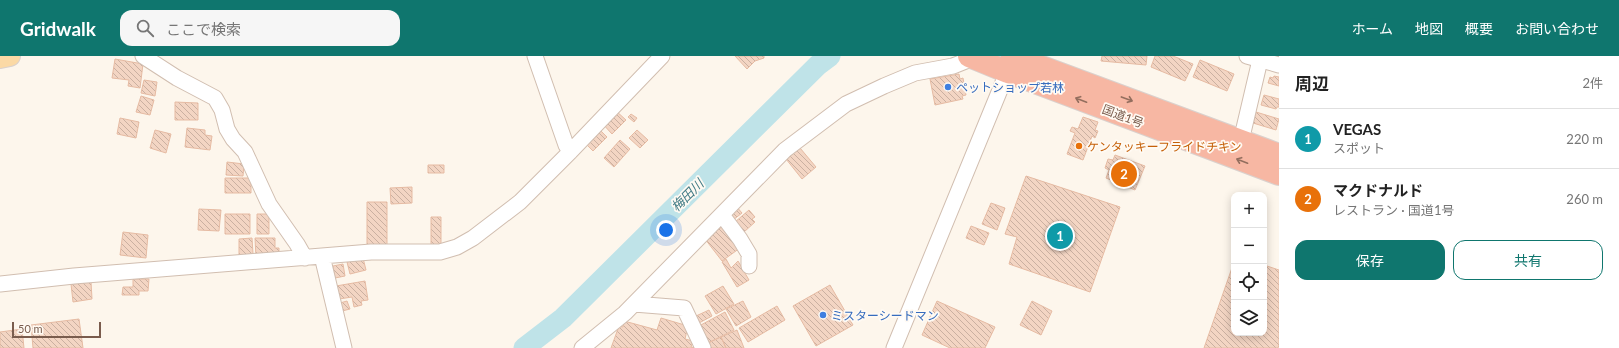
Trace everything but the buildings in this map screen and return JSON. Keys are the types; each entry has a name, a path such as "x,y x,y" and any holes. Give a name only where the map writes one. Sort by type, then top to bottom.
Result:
{"highway":[{"name":"国道1号","path":"971,57 1011,62 1279,155"},
{"name":"国道1号","path":"1011,62 1279,174"}],"main road":[{"path":"0,58 10,56"}],"street":[{"path":"143,56 177,78 215,98 222,110 227,129 233,139 245,152 269,204 305,258"},
{"path":"535,56 566,145 570,152"},
{"path":"0,284 74,276 371,252 440,252 457,247 473,238 520,202 662,56"},
{"path":"582,348 634,304 786,150 846,104 915,73 952,66 971,57"},
{"path":"1241,141 1253,58 1279,65"},
{"path":"894,348 1011,62"},
{"path":"722,215 749,254 749,266"},
{"path":"322,256 344,348"},
{"path":"634,304 684,308 703,348"}],"waterway":[{"name":"梅田川","path":"524,348 563,318 818,65 830,56"}],"place":[{"name":"ペットショップ若林","path":"948,87"},
{"name":"ケンタッキーフライドチキン","path":"1079,146"},
{"name":"マクドナルド","path":"1124,174"},
{"name":"VEGAS","path":"1060,236"},
{"name":"ミスターシードマン","path":"823,315"}]}
